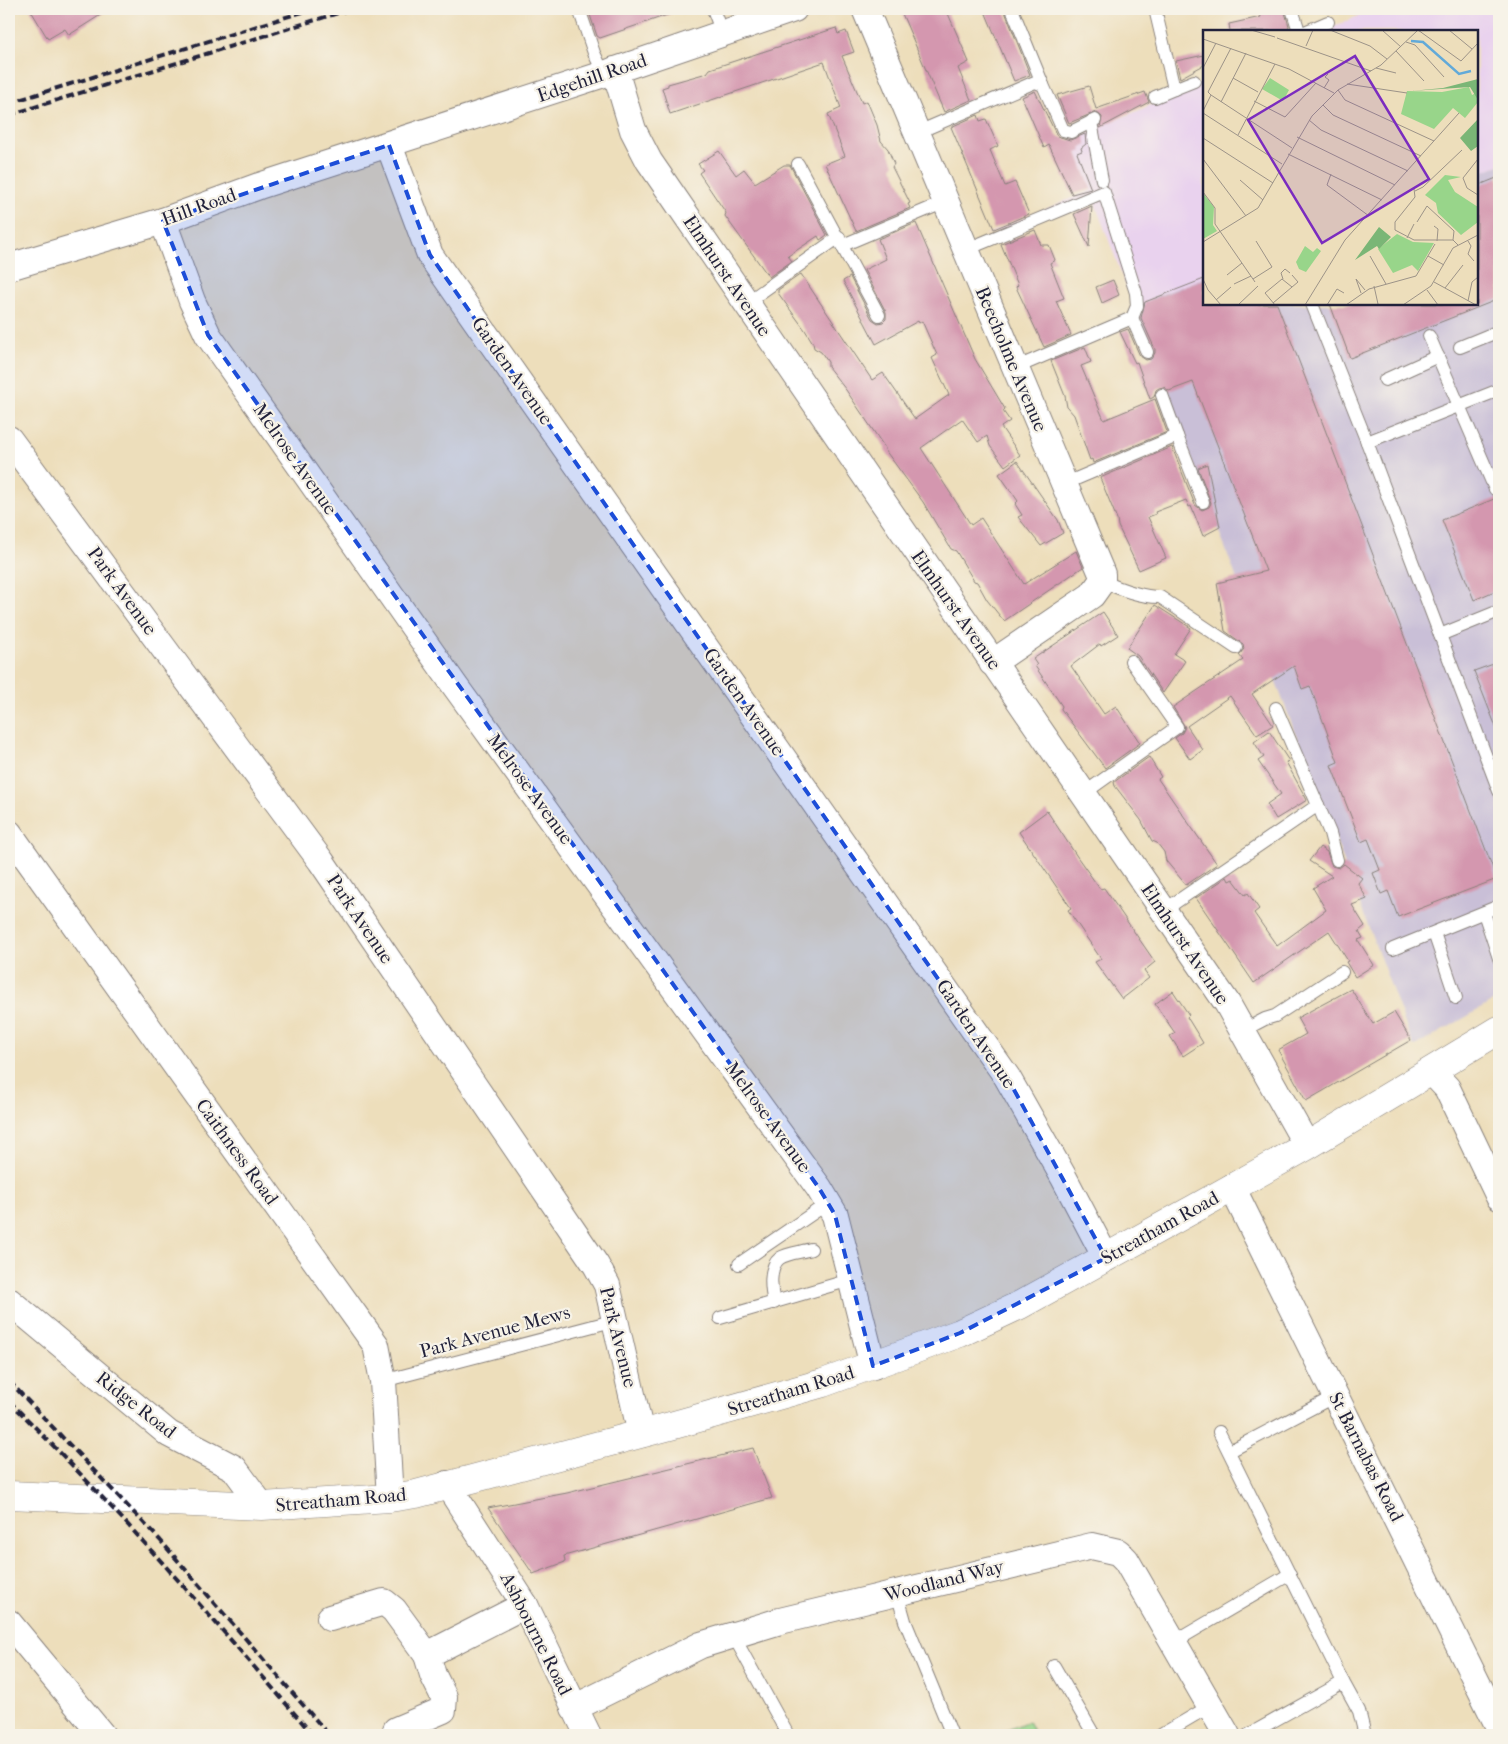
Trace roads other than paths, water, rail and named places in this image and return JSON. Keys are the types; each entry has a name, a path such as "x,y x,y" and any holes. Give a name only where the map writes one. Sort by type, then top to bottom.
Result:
{"main road":[{"name":"Streatham Road","path":"9,1495 262,1506 390,1498 416,1494 447,1484 755,1403 873,1366 968,1329 1020,1305 1307,1146 1499,1030"}],"street":[{"name":"Edgehill Road","path":"389,145 610,72 717,21 794,9"},
{"name":"Beecholme Avenue","path":"865,9 965,250 1100,565 1102,581"},
{"name":"Elmhurst Avenue","path":"610,72 633,130 649,161 1227,1003 1307,1146"},
{"name":"Hill Road","path":"9,267 163,220 259,186 389,145"},
{"name":"Garden Avenue","path":"389,145 430,255 1007,1077 1063,1176 1106,1258"},
{"name":"Melrose Avenue","path":"163,220 192,300 208,335 455,686 828,1203 835,1215 873,1366"},
{"name":"Park Avenue","path":"9,439 321,861 596,1265 607,1285 641,1434"},
{"path":"992,663 1092,595 1102,581"},
{"name":"Caithness Road","path":"9,833 376,1345 383,1381 390,1498"},
{"path":"1432,1072 1447,1088 1499,1198"},
{"name":"St Barnabas Road","path":"1232,1187 1499,1727"},
{"name":"Ridge Road","path":"9,1301 168,1434 234,1468 262,1506"},
{"name":"Ashbourne Road","path":"447,1484 525,1605 588,1735"},
{"name":"Woodland Way","path":"574,1708 691,1649 732,1635 780,1621 1077,1548 1092,1546 1118,1552 1126,1560 1227,1735"},
{"path":"330,1618 384,1602 394,1610 427,1655 433,1675 444,1697 443,1710 396,1730"},
{"path":"427,1655 525,1605"},
{"path":"9,1623 102,1735"}],"lane":[{"path":"579,9 594,53 610,72"},
{"path":"1012,9 1062,130 1071,132 1093,121 1102,180"},
{"path":"1154,9 1174,89"},
{"path":"1292,9 1299,30"},
{"path":"1309,30 1328,22"},
{"path":"1154,97 1194,81"},
{"path":"916,133 1031,83 1039,82 1043,85"},
{"path":"798,164 880,315"},
{"path":"965,250 1104,192 1136,293 1137,306 1132,318 1015,368"},
{"path":"746,303 841,241 945,202"},
{"path":"1312,305 1368,442 1499,791"},
{"path":"1132,318 1147,352"},
{"path":"1460,347 1499,331"},
{"path":"1429,336 1495,489"},
{"path":"1386,380 1438,356"},
{"path":"1368,442 1499,390"},
{"path":"1162,396 1203,502"},
{"path":"1064,484 1177,436"},
{"path":"1102,581 1120,589 1149,597 1160,597 1236,648"},
{"path":"1440,635 1499,611"},
{"path":"1083,794 1177,727 1132,661"},
{"path":"1276,708 1330,833 1337,860"},
{"path":"1164,911 1318,805"},
{"path":"1393,950 1499,906"},
{"path":"1484,913 1499,958"},
{"path":"1434,933 1456,998"},
{"path":"1242,1031 1275,1016 1342,972"},
{"path":"739,1264 828,1203"},
{"path":"774,1303 771,1277 776,1263 781,1257 811,1250"},
{"path":"720,1318 850,1280"},
{"name":"Park Avenue Mews","path":"383,1381 616,1320"},
{"path":"1230,1451 1335,1396"},
{"path":"1219,1432 1359,1711 1365,1735"},
{"path":"1174,1642 1290,1574"},
{"path":"898,1593 905,1621 952,1735"},
{"path":"732,1635 788,1735"},
{"path":"1054,1666 1094,1735"},
{"path":"1248,1735 1343,1682"},
{"path":"1162,1735 1210,1706"}],"railway":[{"path":"9,103 312,9"},
{"path":"9,115 351,9"},
{"path":"9,1381 160,1540 329,1735"},
{"path":"9,1401 126,1523 313,1735"}]}
